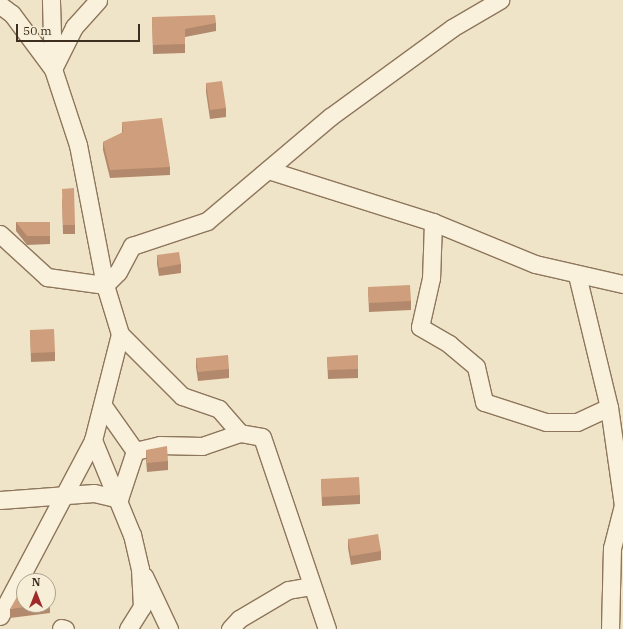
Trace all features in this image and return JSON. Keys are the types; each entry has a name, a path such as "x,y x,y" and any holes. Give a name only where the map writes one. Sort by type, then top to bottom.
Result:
{"street":[{"path":"51,0 53,69 78,145 105,285 120,334 182,396 219,409 240,433"},
{"path":"53,69 74,27 98,0"},
{"path":"105,285 118,272 132,246 207,222 336,112 452,28 500,0"},
{"path":"0,5 12,14 53,69"},
{"path":"268,170 433,222 535,264 577,275 623,284"},
{"path":"433,222 431,278 420,328 449,344 476,367 484,402 546,422 577,422 609,407"},
{"path":"0,234 47,277 105,285"},
{"path":"577,275 609,407 623,505 612,548 610,629"},
{"path":"0,616 61,496 93,440 104,407 120,334"},
{"path":"104,407 135,451"},
{"path":"135,451 160,445 202,446 240,433 262,437 311,586 327,629"},
{"path":"93,440 119,499 140,569 169,629"},
{"path":"119,499 135,451"},
{"path":"0,500 94,493 119,499"},
{"path":"128,629 142,607 140,569"},
{"path":"230,629 239,619 288,590 311,586"}],"building":[{"path":"215,15 216,23 185,29 185,44 153,45 152,17"},
{"path":"222,81 226,108 210,110 206,83"},
{"path":"162,118 170,167 110,170 103,142 123,132 122,122"},
{"path":"74,188 75,225 63,225 62,189"},
{"path":"16,222 50,222 50,236 27,236"},
{"path":"179,252 181,264 159,268 157,255"},
{"path":"410,285 411,301 369,303 368,287"},
{"path":"54,329 55,352 31,353 30,330"},
{"path":"228,355 229,369 198,372 196,358"},
{"path":"358,355 358,369 328,370 327,357"},
{"path":"167,446 168,461 147,463 146,450"},
{"path":"359,477 360,495 322,497 321,479"},
{"path":"378,534 381,551 351,556 348,539"},
{"path":"16,598 16,608 10,609"}]}
